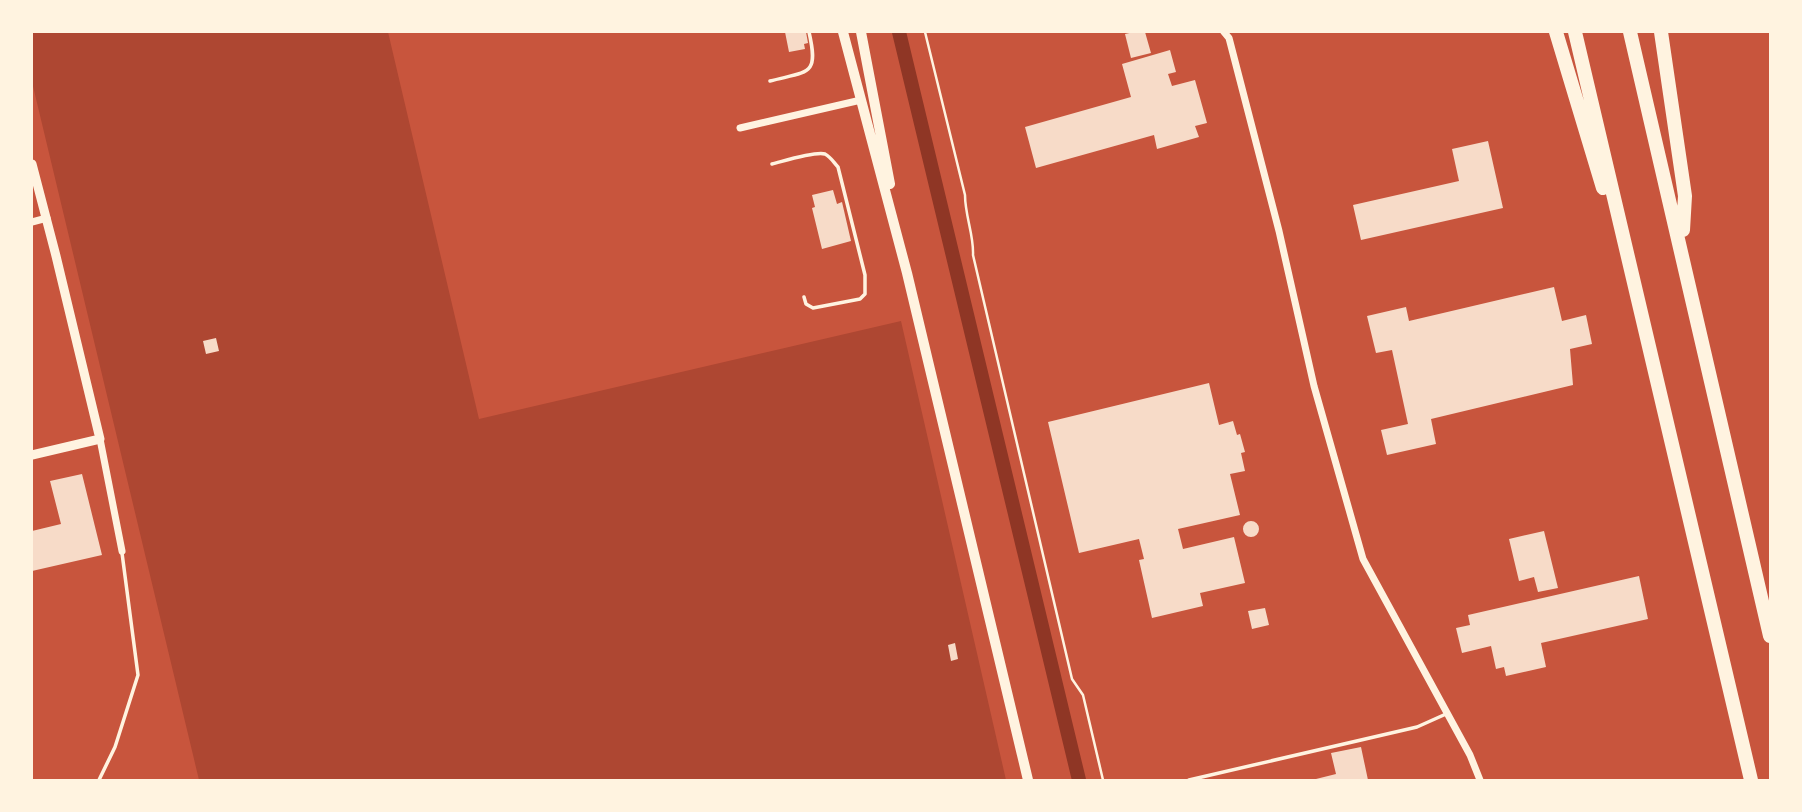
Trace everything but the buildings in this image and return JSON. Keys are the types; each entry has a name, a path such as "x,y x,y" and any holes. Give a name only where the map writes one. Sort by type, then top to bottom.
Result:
{"highway":[{"path":"1556,32 1645,324"},
{"path":"1576,32 1751,780"},
{"path":"1630,32 1770,636"},
{"path":"1661,32 1685,196 1681,245"}],"main road":[{"path":"842,32 907,273 1028,780"},
{"path":"860,32 907,273"}],"street":[{"path":"1224,32 1229,38 1274,212 1314,387 1363,559 1471,755 1480,780"},
{"path":"740,128 861,100"},
{"path":"32,164 100,439 122,551"},
{"path":"32,222 47,218"},
{"path":"32,455 100,439"}],"lane":[{"path":"770,81 803,73 810,68 814,53 809,32"},
{"path":"772,164 824,153 831,158 838,167 865,275 864,294 860,299 813,308 806,304 804,298"},
{"path":"99,780 115,747 138,675 122,551"},
{"path":"1189,780 1417,727 1448,713"}],"path":[{"path":"925,32 965,195 965,214 974,240 973,256 1072,679 1083,695 1104,780"}],"shaded area":[{"path":"32,32 388,32 479,419 901,321 1006,780 199,780 32,82"}],"waterway":[{"path":"899,32 1079,780"}]}
